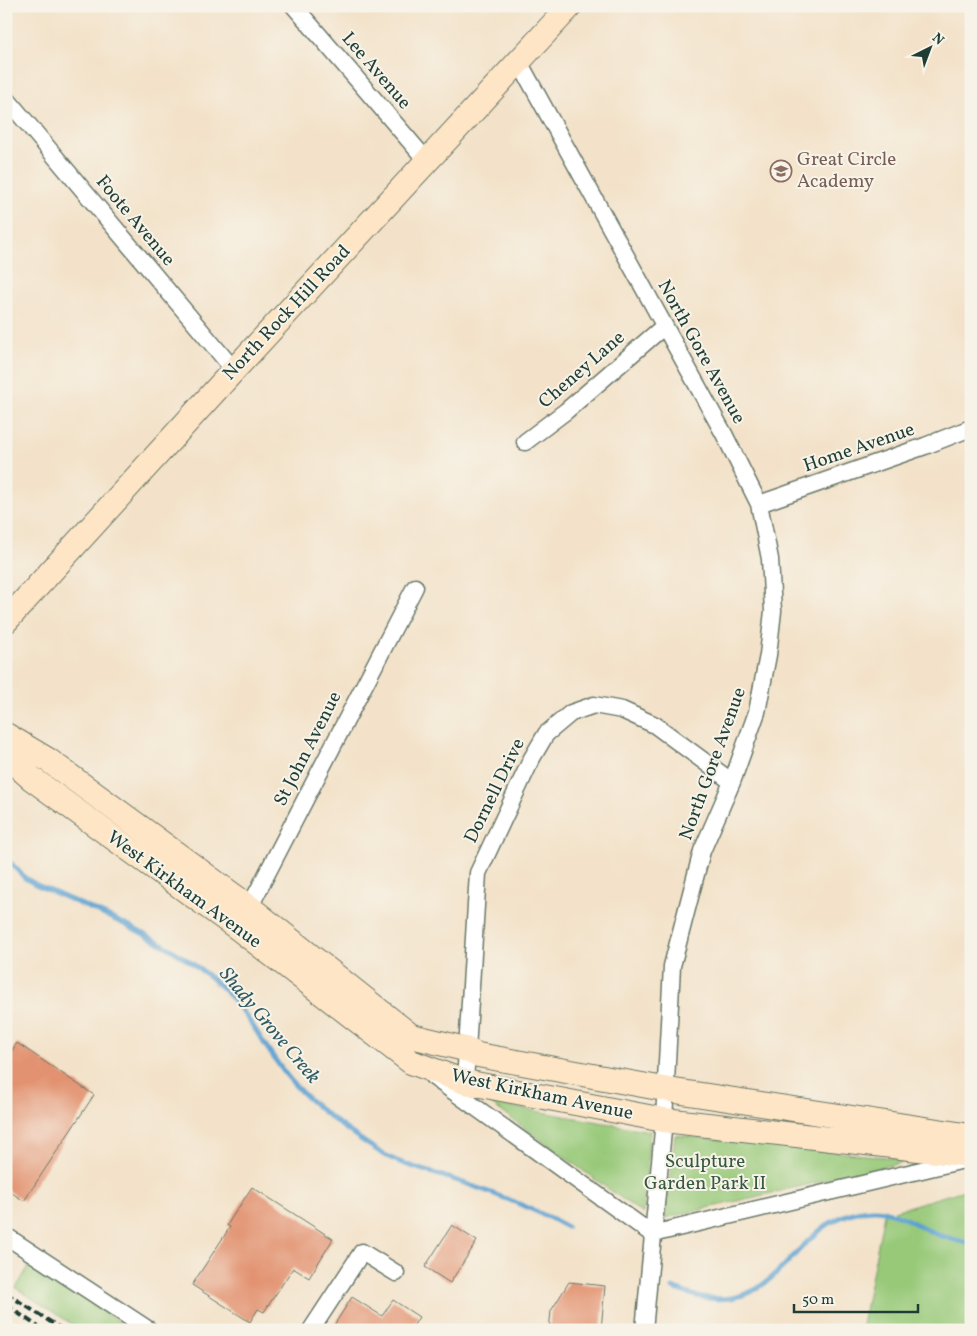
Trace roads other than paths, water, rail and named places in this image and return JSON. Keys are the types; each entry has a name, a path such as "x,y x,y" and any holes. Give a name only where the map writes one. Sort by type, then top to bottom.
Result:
{"street":[{"name":"Lee Avenue","path":"294,6 427,162"},
{"name":"North Rock Hill Road","path":"6,621 234,370 427,162 518,60 570,6"},
{"name":"North Gore Avenue","path":"518,60 724,434 759,504 770,559 773,611 768,656 757,712 732,782 702,851 672,966 664,1120 644,1330"},
{"name":"Foote Avenue","path":"6,98 234,370"},
{"name":"Cheney Lane","path":"525,442 566,411 663,326"},
{"name":"Home Avenue","path":"759,504 971,428"},
{"name":"St John Avenue","path":"239,929 414,587"},
{"name":"Dornell Drive","path":"465,1082 465,1050 478,873 546,734 571,713 594,705 622,710 655,725 732,782"},
{"name":"West Kirkham Avenue","path":"6,735 48,760 249,908 411,1036 478,1055 666,1089 971,1136"},
{"name":"West Kirkham Avenue","path":"6,756 31,778 239,929 412,1062 465,1082 664,1120 971,1157"},
{"path":"412,1062 652,1234 971,1157"},
{"path":"6,1236 149,1330"},
{"path":"311,1330 362,1252 396,1273"}],"waterway":[{"name":"Shady Grove Creek","path":"6,858 25,878 35,884 132,928 155,940 200,969 230,996 279,1066 306,1097 352,1134 384,1155 511,1200 567,1227"},
{"name":"Shady Grove Creek","path":"673,1288 710,1298 739,1296 763,1285 821,1229 845,1216 874,1210 891,1213 933,1233 971,1244"}],"railway":[{"path":"6,1293 63,1330"},
{"path":"6,1305 43,1330"}],"place":[{"name":"Great Circle Academy","path":"781,171"}],"park label":[{"name":"Sculpture Garden Park II","path":"705,1173"}]}
